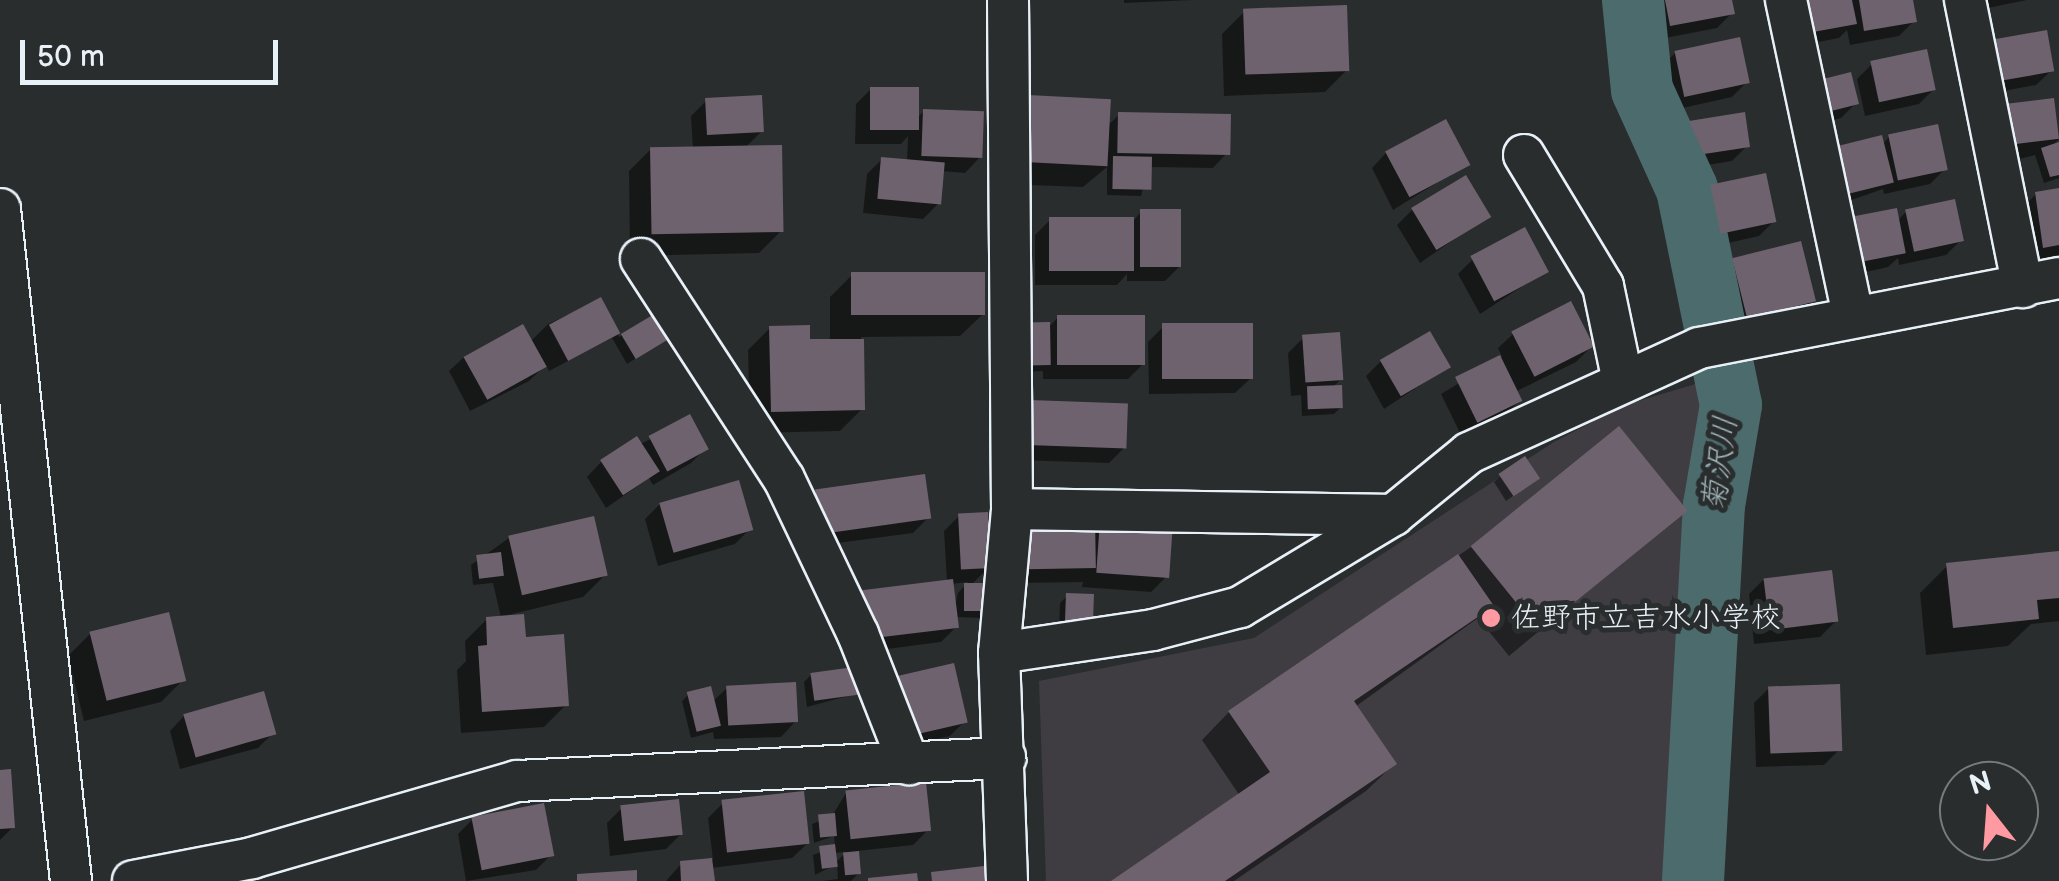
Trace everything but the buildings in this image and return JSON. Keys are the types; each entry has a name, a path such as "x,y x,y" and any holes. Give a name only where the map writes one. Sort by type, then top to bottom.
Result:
{"street":[{"path":"1007,881 1006,758 999,653 1012,509 1008,0"},
{"path":"1786,0 1853,316"},
{"path":"999,653 1153,630 1240,607 1393,515 1468,452 1698,348 2041,283 1964,0"},
{"path":"1524,154 1604,286 1623,382"},
{"path":"0,209 71,881"},
{"path":"641,259 784,479 858,634 909,764"},
{"path":"1012,509 1393,515"},
{"path":"133,881 252,858 518,781 1006,758"}],"shaded area":[{"name":"佐野市立吉水小学校","path":"1709,380 1674,881 1046,881 1039,681 1254,638 1554,442 1625,405"}],"waterway":[{"name":"菊沢川","path":"1633,0 1642,90 1687,189 1731,405 1714,505 1693,881"}],"place":[{"name":"佐野市立吉水小学校","path":"1491,618"}]}
